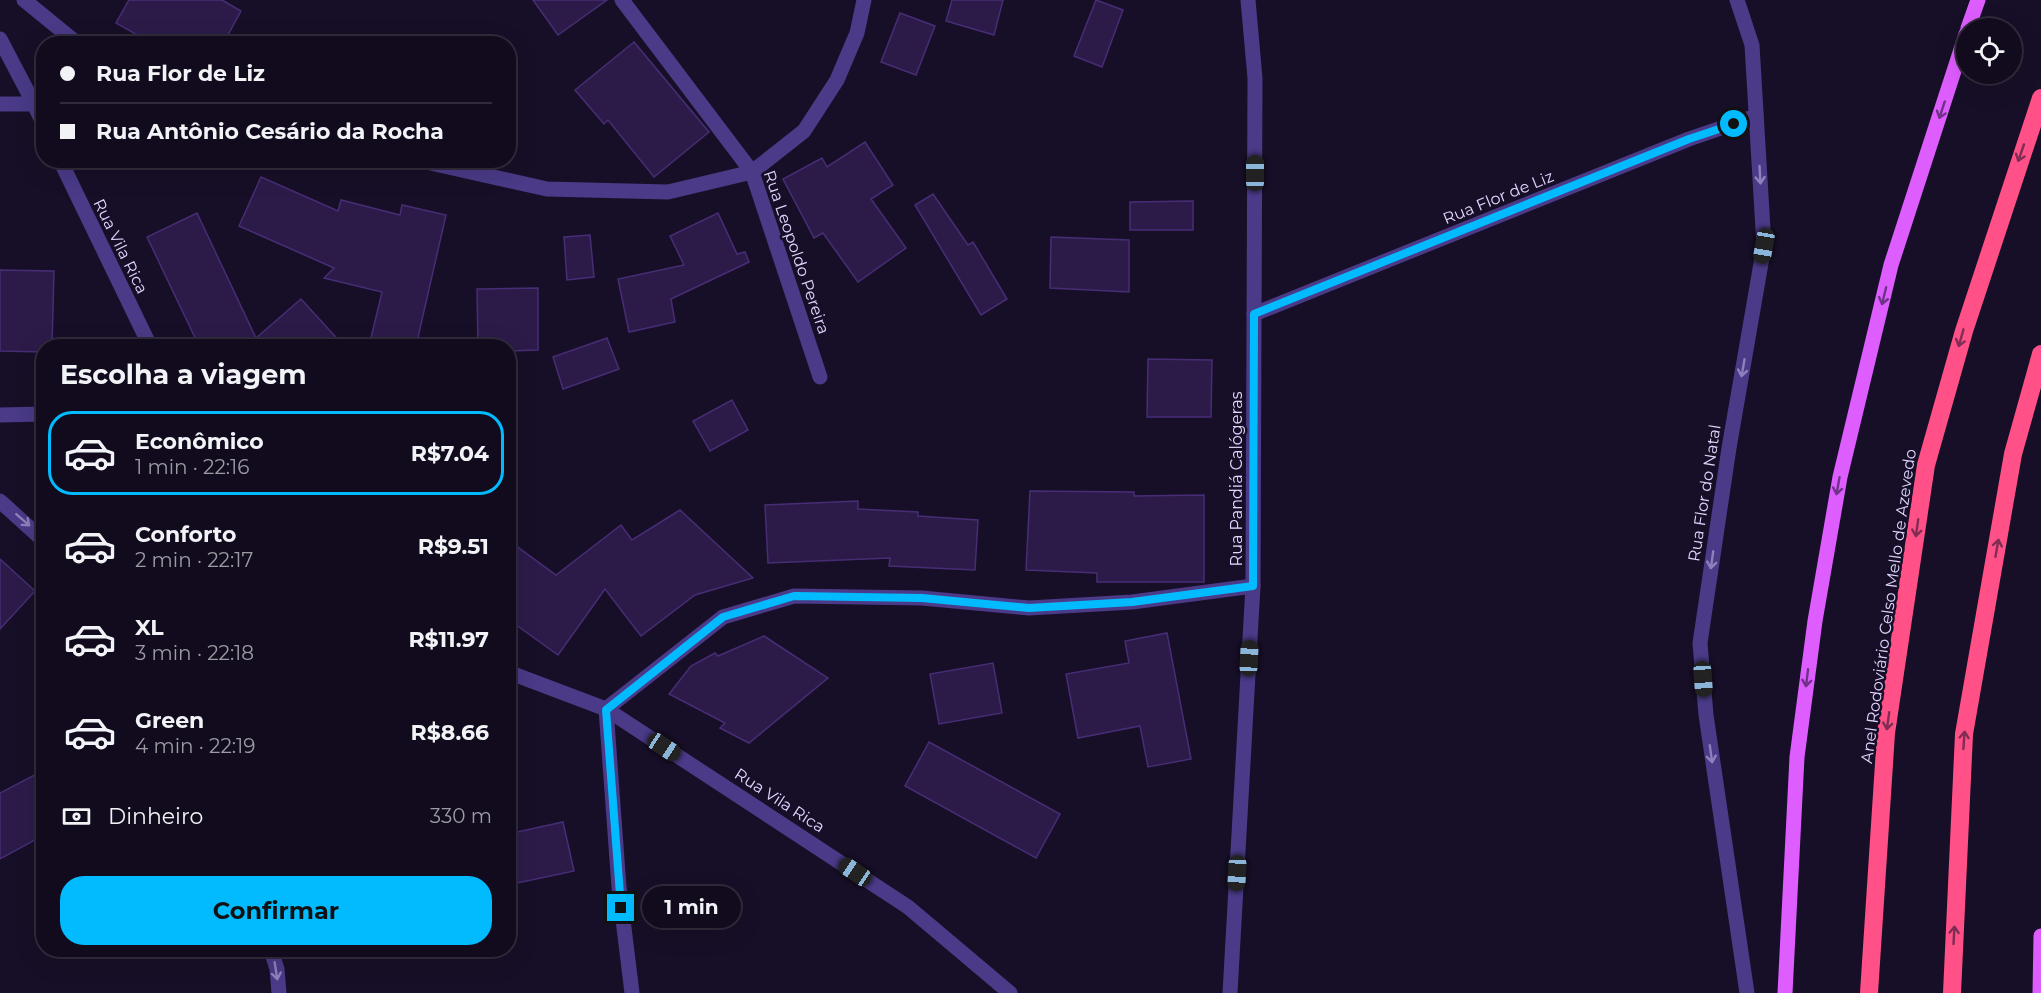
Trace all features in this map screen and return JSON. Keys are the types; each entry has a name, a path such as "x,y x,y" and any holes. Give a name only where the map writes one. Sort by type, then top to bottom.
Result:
{"highway":[{"name":"Anel Rodoviário Celso Mello de Azevedo","path":"1869,993 1887,733 1926,465 2006,196 2041,98"},
{"path":"1952,993 1964,734 2013,454 2041,354"}],"main road":[{"path":"1972,18 1978,0"},
{"path":"1785,993 1797,756 1815,621 1840,477 1891,265 1956,65"},
{"path":"2040,993 2041,936"}],"street":[{"path":"24,0 68,36"},
{"name":"Rua Leopoldo Pereira","path":"622,0 752,172 820,377"},
{"path":"453,168 547,189 668,192 752,172 804,131 837,80 857,33 864,0"},
{"name":"Rua Pandiá Calógeras","path":"1230,993 1253,586 1256,78 1248,0"},
{"name":"Rua Flor do Natal","path":"1737,0 1752,45 1764,246 1729,448 1700,643 1706,715 1747,993"},
{"path":"0,39 36,108"},
{"path":"0,104 34,104"},
{"name":"Rua Flor de Liz","path":"1254,314 1689,139 1756,116"},
{"name":"Rua Vila Rica","path":"64,168 147,339"},
{"path":"0,415 36,414"},
{"path":"0,501 36,534"},
{"path":"632,993 619,887 606,710 723,617 794,596 922,598 1029,608 1132,602 1253,586"},
{"name":"Rua Vila Rica","path":"516,675 606,710 908,907 991,986 1010,993"},
{"path":"273,957 277,969 279,993"}],"building":[{"path":"129,0 222,0 241,11 227,36 139,36 116,23"},
{"path":"533,0 607,0 558,35"},
{"path":"952,0 1003,0 994,35 946,21"},
{"path":"1096,0 1123,10 1102,67 1074,56"},
{"path":"900,13 935,26 916,75 881,62"},
{"path":"634,42 709,132 654,177 608,120 604,124 575,90"},
{"path":"865,142 893,185 871,199 906,248 858,282 823,233 814,238 783,179 822,158 827,167"},
{"path":"261,177 338,211 341,200 400,215 402,205 446,215 418,339 371,339 382,292 324,278 334,268 239,226"},
{"path":"933,194 968,245 973,242 1007,299 981,315 915,205"},
{"path":"1193,201 1193,230 1130,230 1130,202"},
{"path":"197,213 256,338 301,299 338,339 196,339 147,237"},
{"path":"718,213 737,254 745,252 749,262 671,299 675,322 629,332 618,279 684,265 670,236"},
{"path":"590,235 594,277 567,280 564,237"},
{"path":"1051,237 1129,240 1129,292 1050,288"},
{"path":"0,270 54,271 52,339 36,339 36,352 0,351"},
{"path":"538,288 538,350 516,351 516,339 478,339 477,289"},
{"path":"607,338 619,369 563,389 553,357"},
{"path":"1148,359 1212,360 1211,417 1147,417"},
{"path":"732,400 748,430 710,451 693,421"},
{"path":"1030,491 1134,492 1134,496 1204,495 1204,582 1097,582 1097,573 1026,570"},
{"path":"858,501 858,509 918,512 918,516 978,520 975,570 889,566 890,558 768,563 765,505"},
{"path":"680,510 753,578 695,595 641,636 605,589 558,655 516,625 516,546 556,575 621,525 632,540"},
{"path":"0,559 35,591 0,629"},
{"path":"1167,633 1191,759 1148,767 1140,726 1078,738 1066,674 1129,663 1125,641"},
{"path":"764,636 828,678 749,743 720,728 725,723 669,694 691,666 715,653 718,656"},
{"path":"993,663 1002,713 939,724 930,674"},
{"path":"929,742 1060,814 1036,858 905,786"},
{"path":"36,774 36,839 0,859 0,793"},
{"path":"563,822 574,871 516,883 516,832"}],"route":[{"path":"621,908 606,710 723,617 794,596 922,598 1029,608 1132,602 1253,586 1254,314 1689,139 1734,124"}]}
